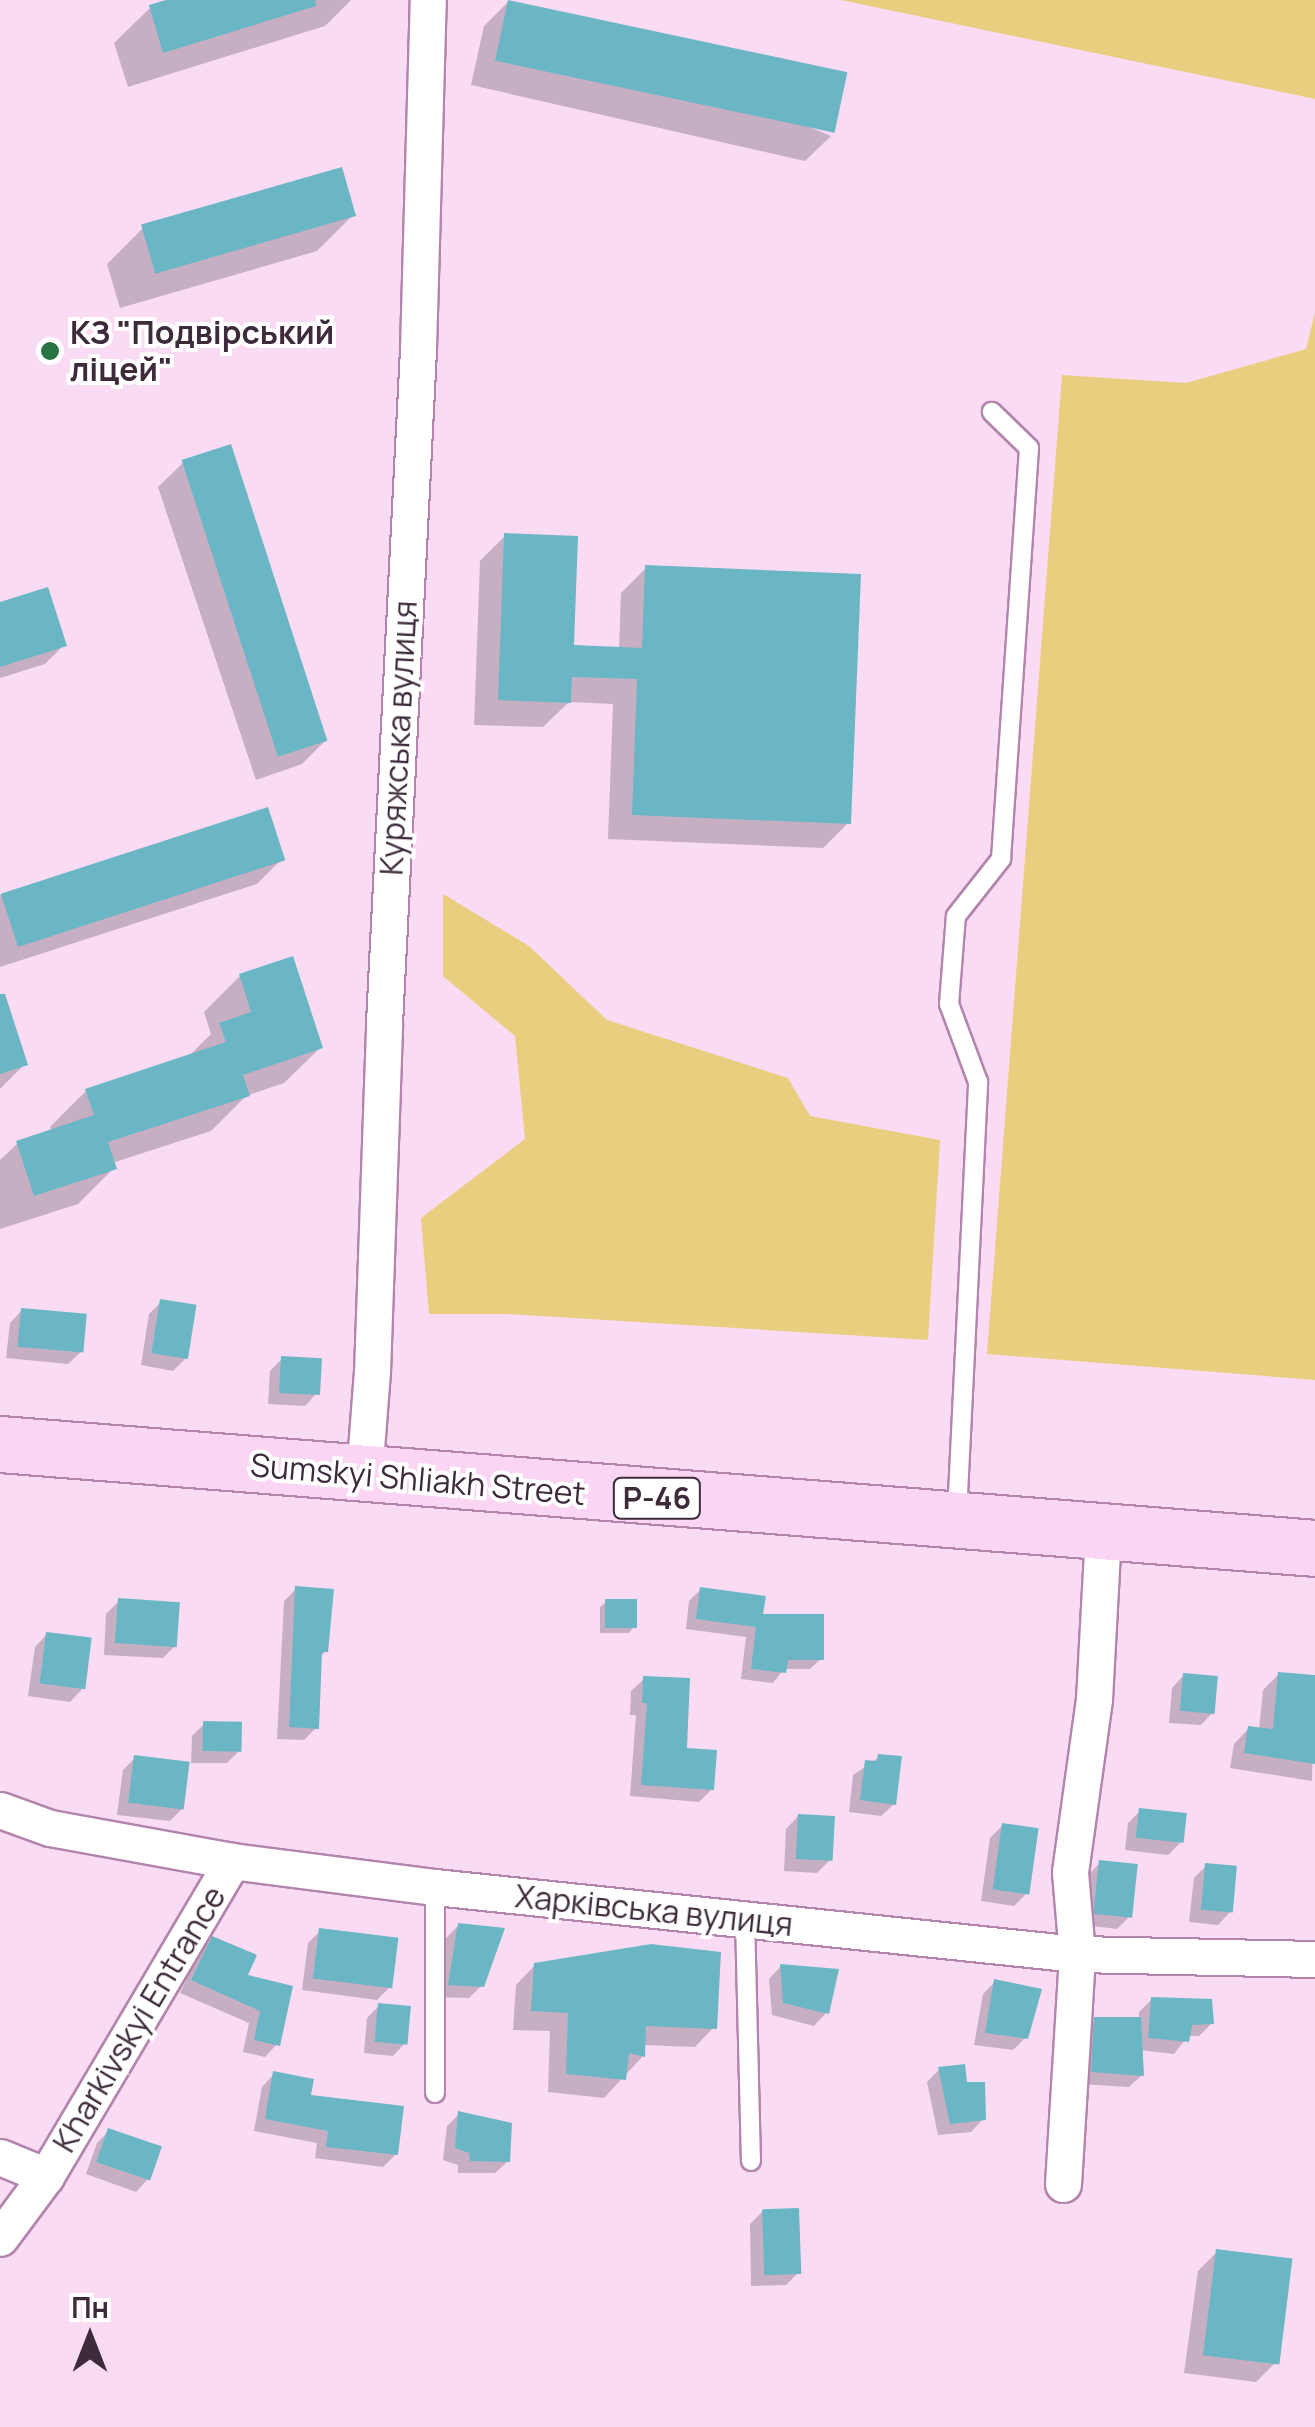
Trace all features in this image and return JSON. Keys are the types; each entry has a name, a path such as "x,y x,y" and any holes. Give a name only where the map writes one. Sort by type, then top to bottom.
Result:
{"main road":[{"name":"Sumskyi Shliakh Street","path":"0,1444 1315,1548"}],"street":[{"name":"Куряжська вулиця","path":"364,1475 372,1372 384,1023 418,349 428,0"},
{"path":"1064,2184 1077,1954 1070,1872 1094,1700 1103,1534"},
{"name":"Харківська вулиця","path":"0,1810 50,1828 232,1862 436,1887 1077,1954 1315,1959"},
{"name":"Kharkivskyi Entrance","path":"0,2238 46,2176 232,1862"},
{"name":"Kharkivskyi Entrance","path":"0,2157 46,2176"}],"lane":[{"path":"957,1521 978,1082 948,1004 956,916 1001,860 1028,448 992,412"},
{"path":"434,2093 436,1887"},
{"path":"745,1918 750,2161"}],"shaded area":[{"path":"841,0 1315,0 1315,99"},
{"path":"1315,313 1315,1380 987,1354 1062,375 1186,383 1306,349"},
{"path":"443,894 529,946 607,1020 788,1078 810,1116 940,1140 928,1340 507,1314 429,1314 421,1218 525,1139 515,1036 443,976"}],"building":[{"path":"166,0 315,0 316,6 163,53 149,5"},
{"path":"508,0 847,72 835,133 495,61"},
{"path":"342,167 356,216 155,274 141,225"},
{"path":"231,444 327,741 278,757 182,460"},
{"path":"504,533 578,536 574,645 642,648 645,565 861,574 851,824 632,815 637,679 572,677 571,703 498,700"},
{"path":"48,587 67,646 0,667 0,602"},
{"path":"268,807 285,860 18,947 1,894"},
{"path":"293,956 323,1048 243,1075 250,1096 108,1142 117,1169 34,1196 16,1141 94,1115 85,1089 226,1042 219,1023 251,1012 239,974"},
{"path":"0,994 5,994 28,1065 0,1074"},
{"path":"160,1299 197,1305 188,1359 151,1353"},
{"path":"21,1308 87,1314 83,1353 18,1347"},
{"path":"281,1356 322,1358 320,1395 279,1393"},
{"path":"295,1586 334,1589 328,1652 322,1652 319,1729 289,1727"},
{"path":"700,1587 766,1596 763,1614 824,1614 824,1660 788,1660 786,1673 751,1669 756,1627 696,1619"},
{"path":"118,1598 180,1602 177,1647 115,1643"},
{"path":"605,1599 637,1599 637,1628 605,1628"},
{"path":"46,1632 92,1638 85,1689 40,1684"},
{"path":"1278,1672 1315,1675 1315,1764 1244,1753 1248,1726 1273,1729"},
{"path":"1183,1673 1218,1676 1215,1714 1180,1711"},
{"path":"643,1676 690,1678 687,1748 717,1750 714,1790 641,1785 647,1703 642,1703"},
{"path":"203,1721 242,1722 241,1752 202,1751"},
{"path":"878,1754 902,1756 896,1805 860,1800 865,1760 877,1761"},
{"path":"134,1755 190,1762 184,1809 128,1803"},
{"path":"1139,1808 1187,1813 1184,1843 1136,1838"},
{"path":"798,1814 835,1816 833,1861 796,1859"},
{"path":"1002,1823 1039,1828 1029,1894 993,1889"},
{"path":"1099,1860 1138,1864 1132,1918 1093,1914"},
{"path":"1205,1863 1237,1866 1233,1913 1201,1910"},
{"path":"458,1923 505,1928 484,1987 448,1985"},
{"path":"319,1928 398,1938 392,1988 313,1979"},
{"path":"212,1936 257,1955 248,1975 293,1986 280,2046 254,2040 260,2011 191,1980"},
{"path":"651,1944 721,1952 717,2029 646,2026 645,2057 629,2053 626,2080 566,2074 568,2013 531,2011 534,1963"},
{"path":"780,1964 839,1969 829,2014 783,2003"},
{"path":"994,1979 1042,1989 1028,2039 985,2033"},
{"path":"1151,1997 1212,1999 1214,2024 1192,2025 1189,2042 1148,2038"},
{"path":"378,2003 411,2006 407,2045 375,2042"},
{"path":"1094,2017 1141,2017 1144,2076 1091,2072"},
{"path":"965,2064 967,2082 985,2082 986,2120 950,2124 938,2067"},
{"path":"273,2071 314,2079 311,2095 404,2106 398,2155 326,2147 328,2131 265,2119"},
{"path":"458,2111 512,2123 510,2162 470,2161 469,2153 455,2148"},
{"path":"108,2128 162,2147 150,2181 96,2162"},
{"path":"799,2208 801,2274 764,2275 762,2209"},
{"path":"1216,2249 1292,2258 1279,2365 1203,2355"}],"place":[{"name":"КЗ \"Подвірський ліцей\"","path":"50,351"}]}
